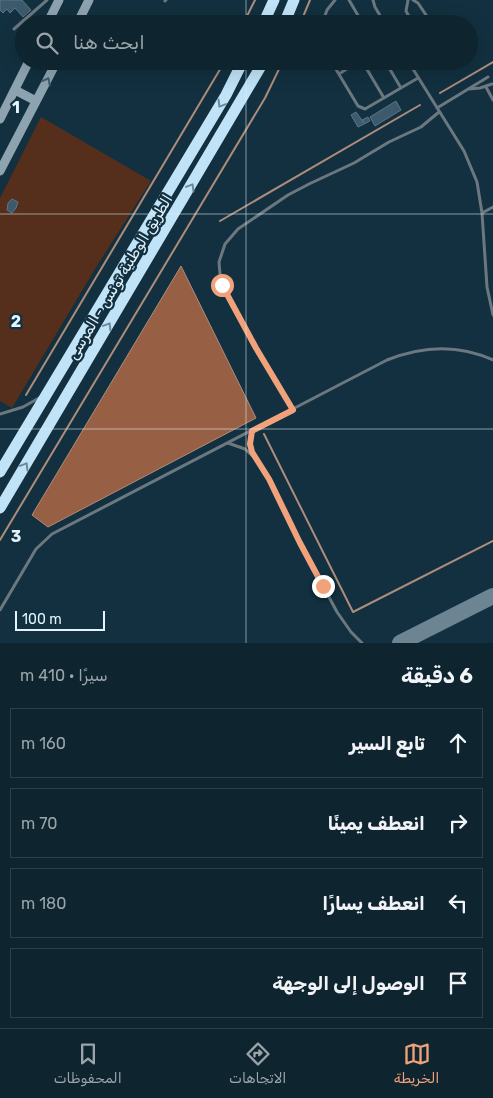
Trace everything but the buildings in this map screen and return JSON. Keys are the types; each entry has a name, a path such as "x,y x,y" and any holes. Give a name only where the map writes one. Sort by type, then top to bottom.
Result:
{"highway":[{"path":"288,15 294,0"},
{"path":"267,15 272,2"},
{"name":"الطريق الوطنية تونس - المرسى","path":"0,472 239,70"},
{"name":"الطريق الوطنية تونس - المرسى","path":"0,508 259,70"}],"main road":[{"path":"52,15 59,0"},
{"path":"81,15 88,0"},
{"path":"0,119 24,70"},
{"path":"0,171 52,70"},
{"path":"15,90 36,101"}],"lane":[{"path":"30,15 47,0"},
{"path":"325,15 335,0"},
{"path":"349,0 358,15"},
{"path":"373,0 380,15"},
{"path":"408,0 406,11 408,15"},
{"path":"413,0 418,3 426,15"},
{"path":"336,70 361,108 368,108 418,78"},
{"path":"338,74 345,70"},
{"path":"366,70 384,98"},
{"path":"390,70 401,88"},
{"path":"413,70 471,166 477,182 482,212 487,287 493,315"},
{"path":"437,108 488,77"},
{"path":"469,89 486,87 492,84"},
{"path":"486,87 493,100"},
{"path":"293,410 256,348 222,285 219,262 226,244 238,229 288,196 309,184 354,164 389,142 421,127 439,112"},
{"path":"482,212 493,207"},
{"path":"0,610 36,549 52,534 387,360 402,354 435,348 468,352 493,360"},
{"path":"0,414 23,407 49,389"},
{"path":"252,431 250,444 254,456 269,479 300,543 337,612 351,632 362,643"},
{"path":"228,443 240,446 254,456"}],"shaded area":[{"path":"41,117 151,181 95,269 12,408 0,401 0,198"},
{"path":"181,266 256,418 48,527 32,515"}],"waterway":[{"path":"248,15 255,0"},
{"path":"304,15 310,0"},
{"path":"440,93 493,62"},
{"path":"26,395 220,70"},
{"path":"0,540 265,98 279,70"},
{"path":"220,221 420,105"},
{"path":"264,434 353,612 493,541"}],"taxiway":[{"path":"400,643 493,596"}],"route":[{"path":"222,285 256,348 293,410 252,431 250,435 250,448 269,479 323,586"}]}
